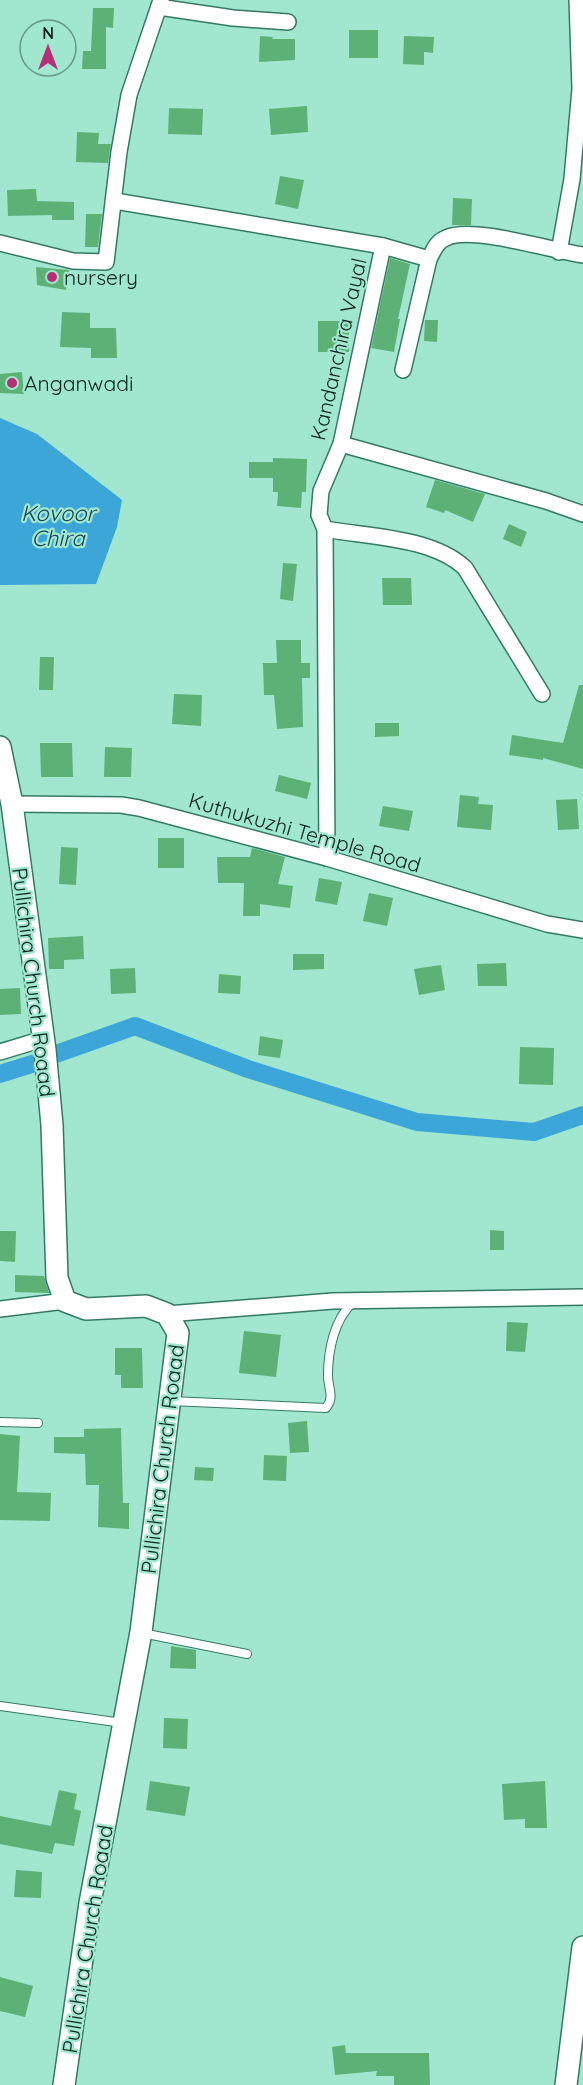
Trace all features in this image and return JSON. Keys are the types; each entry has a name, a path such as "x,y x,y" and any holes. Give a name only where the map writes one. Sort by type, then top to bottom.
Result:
{"main road":[{"name":"Pullichira Church Roaad","path":"0,747 12,804 43,1039 52,1125 57,1278 65,1301 86,1309 146,1306 167,1314 178,1333 141,1632 90,1903 64,2085"},
{"path":"566,2085 583,1947"}],"street":[{"path":"559,252 572,179 581,89 577,0"},
{"path":"0,243 74,261 106,262 119,152 129,95 160,4 233,18 288,22"},
{"path":"115,201 383,246 429,259"},
{"path":"403,370 429,259 437,243 455,234 490,236 559,252 583,255"},
{"name":"Kandanchira Vayal","path":"327,858 325,529 319,515 321,491 340,444 383,246"},
{"path":"340,444 546,501 583,514"},
{"path":"325,529 432,547 454,557 465,568 542,694"},
{"name":"Kuthukuzhi Temple Road","path":"12,804 121,805 139,808 327,858 546,924 583,930"},
{"path":"0,1052 43,1039"},
{"path":"167,1314 355,1300 583,1297"},
{"path":"0,1309 65,1301"}],"lane":[{"path":"169,1401 326,1408 331,1398 328,1377 333,1338 345,1310 355,1300"},
{"path":"0,1422 38,1423"},
{"path":"141,1632 247,1654"},
{"path":"0,1706 125,1723"}],"water":[{"name":"Kovoor Chira","path":"0,418 37,434 122,500 117,527 96,584 0,585"}],"building":[{"path":"93,8 114,8 113,28 106,27 106,69 82,69 83,51 91,51"},
{"path":"349,30 378,30 378,58 349,58"},
{"path":"260,36 273,37 272,39 295,39 295,60 259,62"},
{"path":"404,36 434,37 433,53 424,52 424,65 403,64"},
{"path":"307,106 308,132 271,135 269,109"},
{"path":"169,108 203,109 202,135 168,134"},
{"path":"77,132 99,133 98,144 111,144 108,163 76,162"},
{"path":"280,176 304,180 298,209 275,204"},
{"path":"36,189 37,201 74,202 74,220 52,220 52,215 8,216 7,190"},
{"path":"453,198 472,199 471,225 452,225"},
{"path":"86,214 102,214 98,247 85,247"},
{"path":"390,258 410,264 398,319 400,319 394,352 371,348"},
{"name":"nursery","path":"36,267 69,270 66,290 37,285"},
{"path":"62,312 90,313 90,328 116,328 117,358 91,358 91,348 60,347"},
{"path":"425,320 438,320 437,342 424,341"},
{"path":"318,321 349,321 349,352 318,352"},
{"name":"Anganwadi","path":"22,372 24,394 0,393 0,374"},
{"path":"273,458 307,459 306,492 302,492 301,508 277,506 278,492 273,492 273,478 249,478 249,462 273,462"},
{"path":"435,480 485,494 473,522 445,510 444,513 426,507"},
{"path":"509,524 527,532 521,547 503,539"},
{"path":"283,563 297,564 293,601 280,599"},
{"path":"382,578 411,578 412,605 383,605"},
{"path":"276,640 301,640 301,663 310,663 310,678 302,678 303,727 277,729 274,695 264,695 263,663 277,663"},
{"path":"40,657 54,657 53,690 39,690"},
{"path":"579,685 583,685 583,769 543,758 543,760 509,755 512,735 563,743"},
{"path":"174,694 202,695 201,726 172,724"},
{"path":"375,723 399,723 399,736 375,737"},
{"path":"40,743 72,743 73,777 41,777"},
{"path":"105,747 132,748 131,777 104,777"},
{"path":"279,775 311,783 307,799 275,791"},
{"path":"460,795 479,797 478,804 493,805 491,830 457,827"},
{"path":"577,799 579,829 558,830 556,800"},
{"path":"383,806 413,811 409,831 379,826"},
{"path":"158,838 184,838 184,868 158,868"},
{"path":"61,847 78,848 76,885 59,884"},
{"path":"252,848 285,857 278,884 293,886 290,908 260,904 260,916 243,916 244,883 218,883 217,857 250,857"},
{"path":"319,878 342,882 337,905 315,901"},
{"path":"369,893 393,898 387,926 363,921"},
{"path":"83,936 84,959 64,960 64,969 49,969 48,938"},
{"path":"293,954 324,954 324,969 293,970"},
{"path":"506,963 507,986 478,986 477,964"},
{"path":"441,965 445,990 419,995 414,969"},
{"path":"135,968 136,993 111,994 110,969"},
{"path":"219,974 241,976 240,994 218,993"},
{"path":"20,988 21,1014 0,1015 0,989"},
{"path":"260,1036 283,1040 280,1058 258,1055"},
{"path":"520,1047 554,1048 553,1085 519,1084"},
{"path":"490,1230 504,1231 504,1250 490,1250"},
{"path":"0,1231 16,1231 15,1262 0,1261"},
{"path":"15,1275 44,1276 49,1293 15,1292"},
{"path":"507,1322 528,1323 525,1352 506,1351"},
{"path":"244,1331 281,1335 276,1377 239,1373"},
{"path":"115,1348 142,1348 143,1388 121,1388 121,1375 115,1375"},
{"path":"307,1421 309,1452 290,1453 288,1423"},
{"path":"121,1428 123,1503 129,1503 129,1529 98,1527 99,1485 86,1485 85,1454 54,1453 54,1437 84,1437 84,1429"},
{"path":"0,1434 20,1436 17,1492 51,1493 50,1521 0,1520"},
{"path":"264,1455 287,1456 286,1481 263,1480"},
{"path":"195,1467 214,1468 213,1481 194,1480"},
{"path":"171,1646 196,1650 196,1669 170,1668"},
{"path":"164,1718 188,1719 187,1749 163,1748"},
{"path":"150,1781 190,1787 185,1816 146,1810"},
{"path":"545,1781 547,1828 525,1828 525,1819 504,1820 502,1784"},
{"path":"59,1790 77,1794 74,1809 81,1811 74,1846 55,1843 52,1854 0,1844 0,1816 51,1826"},
{"path":"16,1870 42,1872 41,1898 14,1897"},
{"path":"0,1977 33,1986 25,2017 0,2011"},
{"path":"345,2045 346,2053 429,2053 430,2085 394,2085 394,2076 376,2076 377,2071 335,2075 332,2047"}],"waterway":[{"path":"56,1054 135,1026 248,1069 417,1122 534,1132 583,1115"},
{"path":"0,1074 35,1063"}],"place":[{"name":"nursery","path":"52,277"},
{"name":"Anganwadi","path":"12,383"}]}
